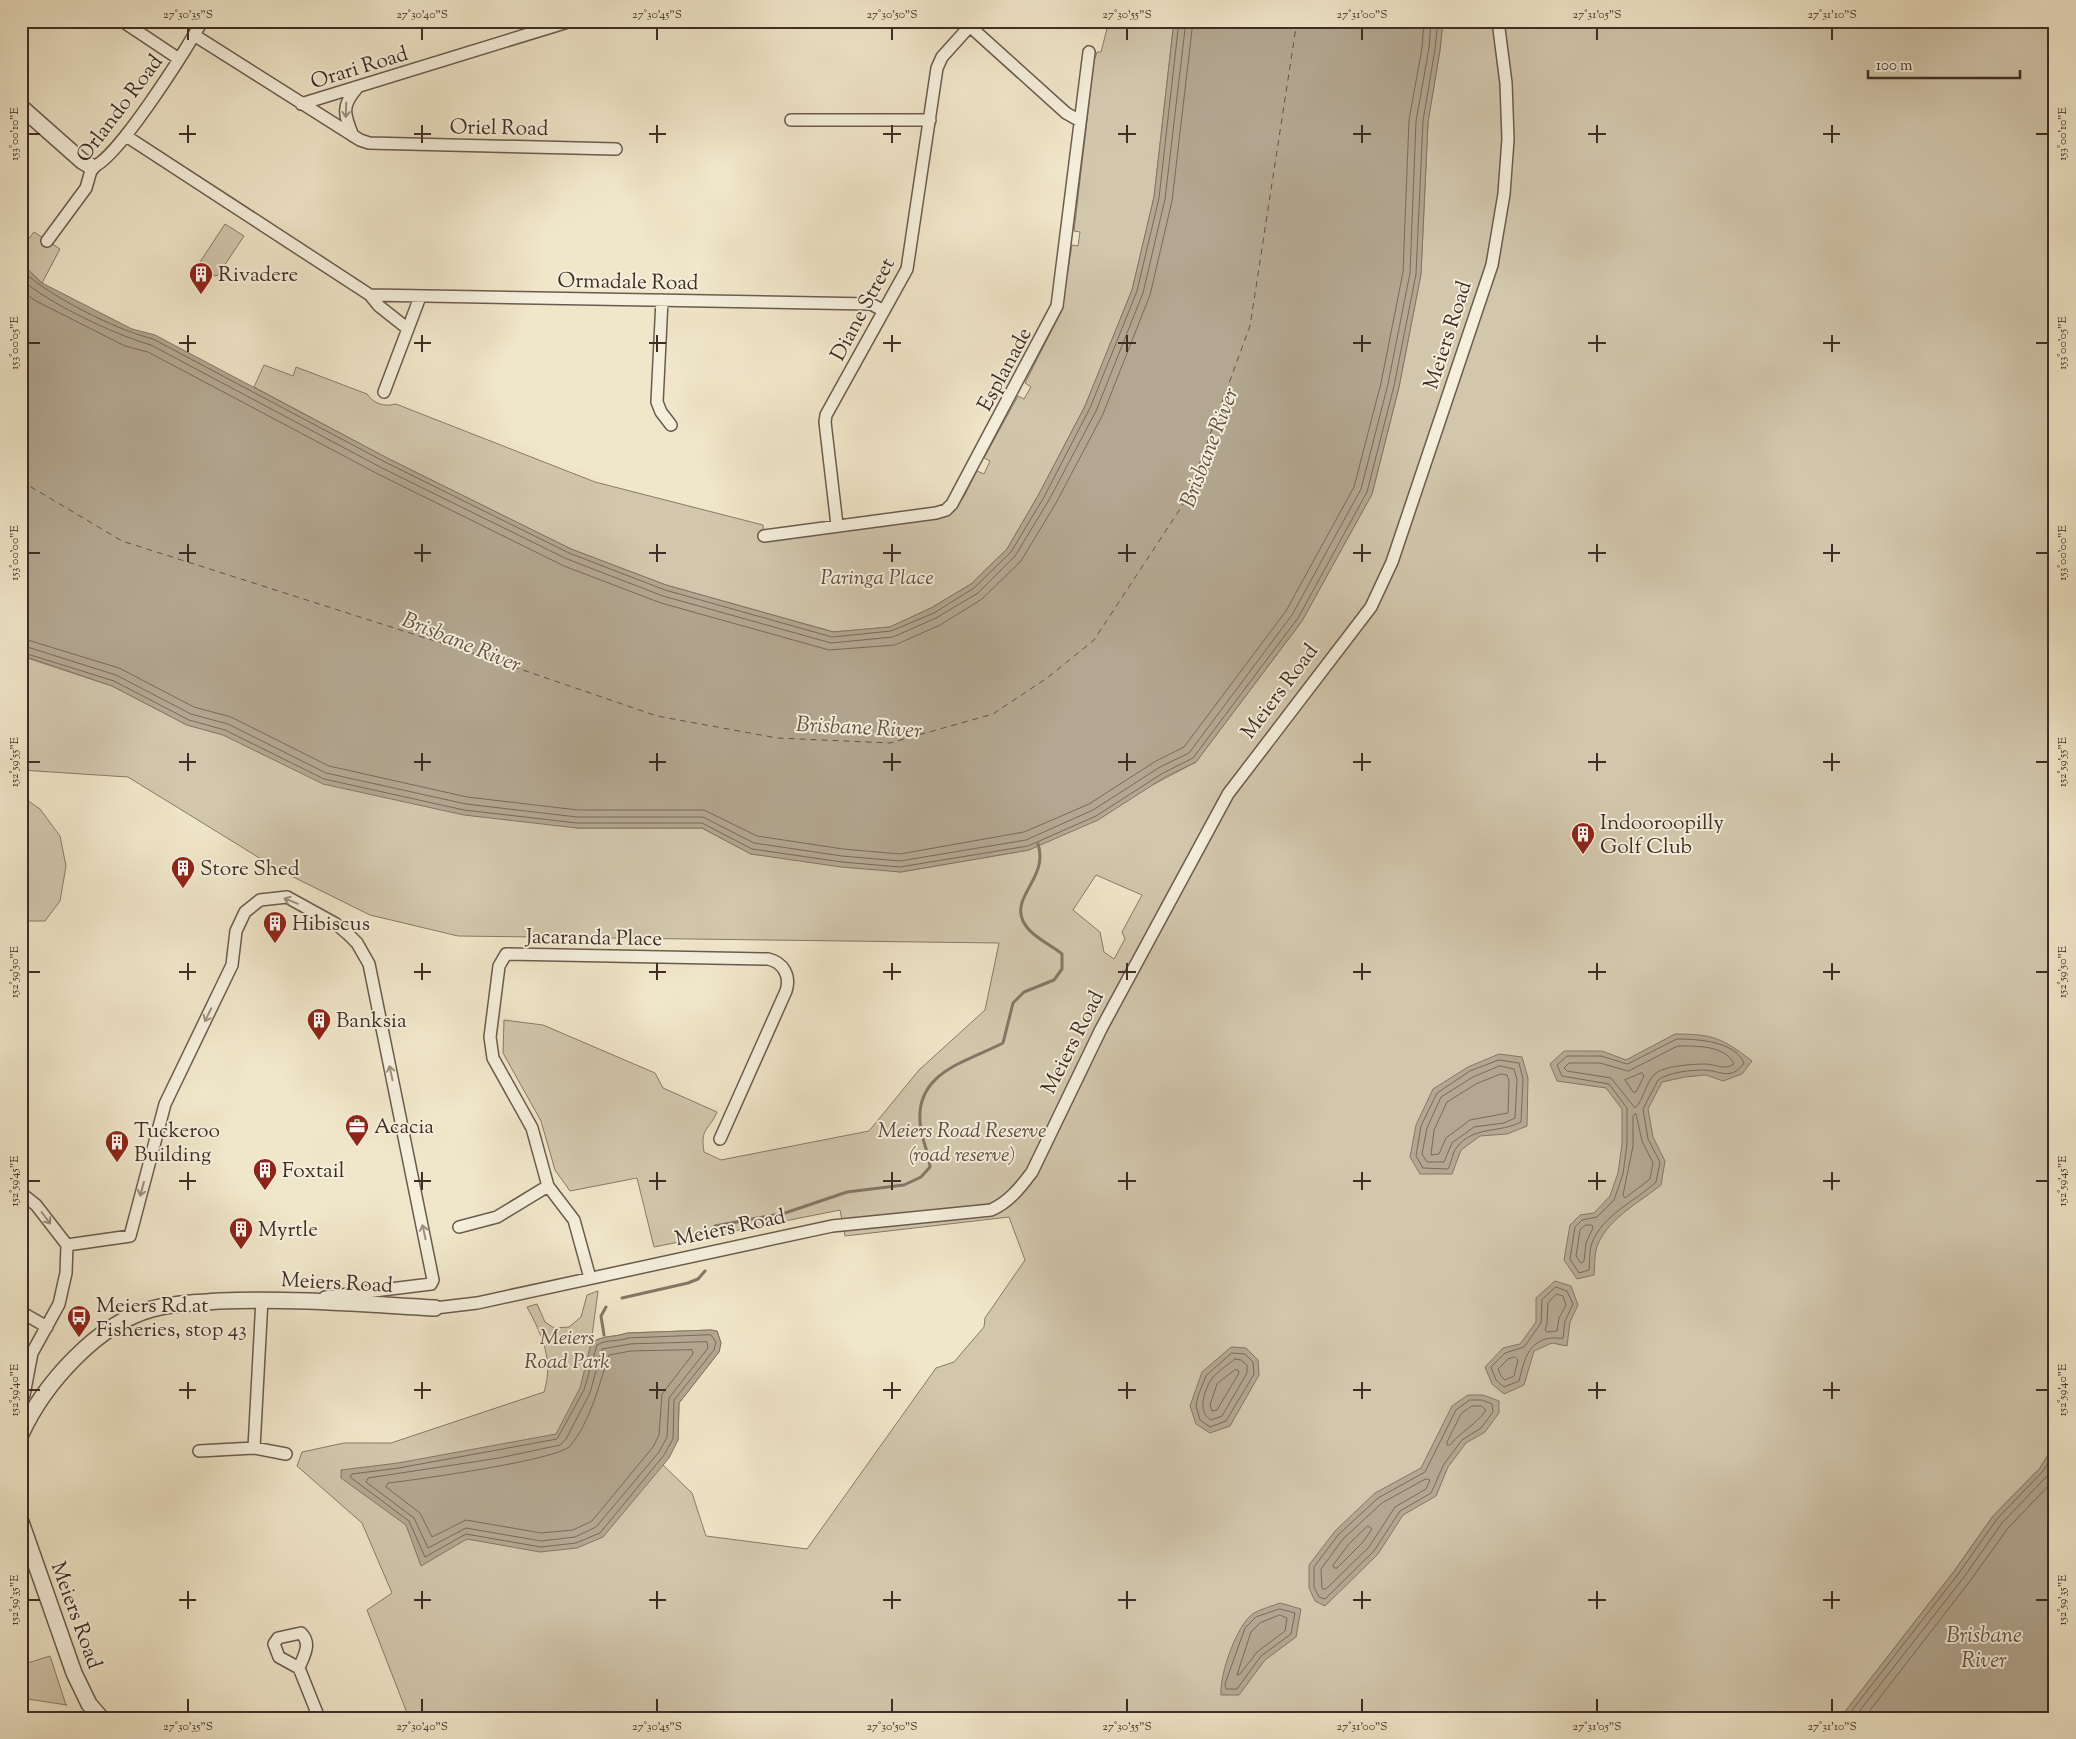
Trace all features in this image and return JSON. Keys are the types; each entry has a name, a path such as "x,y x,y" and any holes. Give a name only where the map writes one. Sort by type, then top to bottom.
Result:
{"street":[{"path":"122,21 179,59"},
{"name":"Orlando Road","path":"47,241 86,188 92,167 103,162 126,136 179,59 202,21"},
{"name":"Orari Road","path":"301,104 571,21"},
{"name":"Meiers Road","path":"21,1434 38,1404 71,1363 100,1335 120,1322 152,1309 195,1303 262,1299 435,1308 477,1303 832,1226 991,1210 1010,1199 1032,1172 1100,1029 1228,794 1371,607 1387,575 1492,265 1504,194 1508,139 1506,83 1498,21"},
{"path":"966,24 1066,113 1080,121"},
{"name":"Diane Street","path":"837,525 825,422 907,269 937,68 942,57 966,24"},
{"name":"Oriel Road","path":"194,35 301,104 353,136 369,143 616,149"},
{"name":"Esplanade","path":"764,536 936,513 946,510 952,504 1057,306 1089,52"},
{"path":"353,136 344,110 347,100 358,87"},
{"path":"21,107 58,141 92,167"},
{"path":"791,120 930,120"},
{"path":"126,136 370,295 379,306 408,328"},
{"name":"Ormadale Road","path":"370,295 871,304 884,310"},
{"path":"384,392 420,297"},
{"path":"662,300 657,402 661,412 671,425"},
{"path":"67,1245 130,1236 165,1104 232,965 236,931 245,912 260,900 287,897 336,924 357,943 369,964 433,1280 431,1284 292,1300"},
{"name":"Jacaranda Place","path":"590,1278 574,1220 548,1186 532,1128 496,1064 491,1049 499,966 506,954 763,959 773,960 782,966 788,977 786,990 720,1139"},
{"path":"460,1227 493,1219 548,1186"},
{"path":"21,1193 36,1205 67,1245 66,1273 59,1304 32,1353 23,1394 38,1404"},
{"path":"254,1448 262,1299"},
{"path":"21,1312 47,1327"},
{"path":"199,1450 254,1448 286,1454"},
{"name":"Meiers Road","path":"21,1522 74,1673 89,1704 101,1718"},
{"path":"299,1668 319,1718"}],"green space":[{"name":"Paringa Place","path":"1109,21 1174,21 1154,197 1132,290 1085,406 1039,494 1007,549 971,584 931,608 890,627 834,632 666,585 571,549 387,458 254,387 264,365 293,376 296,367 367,394 380,404 396,404 595,482 763,525 764,542 942,517 949,514 959,504 977,471 984,474 990,461 984,458 1018,396 1024,399 1031,387 1025,383 1061,312 1072,245 1078,246 1080,232 1074,231 1094,61 1097,52 1101,52"},
{"path":"1443,21 2055,21 2055,1444 2040,1468 1993,1516 1955,1570 1840,1718 409,1718 367,1610 392,1593 362,1523 297,1466 302,1452 344,1443 391,1443 544,1392 548,1369 545,1348 527,1307 537,1304 545,1322 554,1328 569,1327 581,1317 587,1295 598,1291 591,1343 601,1338 627,1333 717,1331 721,1343 719,1352 679,1403 678,1440 663,1465 692,1493 706,1536 807,1549 936,1368 954,1362 984,1327 985,1318 1025,1260 1009,1217 845,1236 840,1210 654,1247 637,1178 570,1191 555,1170 541,1121 503,1053 504,1020 543,1025 655,1073 663,1088 717,1112 704,1133 703,1144 704,1152 721,1160 869,1131 919,1070 985,1010 999,943 458,936 370,915 279,870 128,777 21,770 21,656 112,686 187,725 577,828 702,828 751,854 900,872 1029,850 1196,762 1302,621 1372,494 1399,387 1421,274 1428,122","holes":["1096,875 1142,895 1122,932 1125,939 1114,959 1104,952 1100,932 1073,910"]},
{"path":"225,224 244,236 218,275 215,276 198,265"},
{"path":"34,232 60,249 42,283 21,263 21,249"},
{"path":"21,796 40,809 60,836 66,866 60,901 45,921 21,921"},
{"path":"50,1656 66,1705 21,1698 21,1665"}],"water":[{"name":"Brisbane River","path":"1174,21 1443,21 1428,122 1421,274 1399,387 1372,494 1302,621 1196,762 1165,777 1098,820 1029,850 901,872 841,867 751,854 702,828 577,828 464,815 323,784 223,735 187,725 112,686 21,655 21,263 42,283 132,329 155,335 387,458 571,549 666,585 833,632 890,627 931,608 971,584 1007,549 1039,494 1085,406 1132,290 1154,197"},
{"path":"1675,1034 1708,1036 1733,1047 1752,1061 1742,1074 1723,1081 1706,1075 1662,1082 1648,1109 1653,1137 1665,1161 1661,1185 1617,1218 1598,1244 1595,1255 1594,1275 1577,1279 1564,1260 1570,1225 1580,1215 1594,1213 1610,1196 1618,1173 1622,1144 1622,1109 1606,1088 1557,1081 1550,1064 1564,1051 1602,1051 1626,1060"},
{"path":"1499,1054 1522,1057 1528,1078 1527,1126 1507,1134 1480,1136 1461,1150 1452,1174 1420,1174 1410,1157 1416,1125 1433,1089 1468,1067"},
{"path":"1555,1281 1571,1286 1578,1305 1570,1322 1567,1346 1552,1343 1534,1351 1524,1385 1504,1394 1492,1384 1485,1367 1503,1348 1520,1344 1536,1322 1536,1298"},
{"path":"717,1331 721,1343 719,1352 679,1403 678,1440 669,1458 603,1537 577,1548 540,1552 467,1539 421,1566 406,1525 341,1478 341,1470 398,1463 556,1434 580,1388 591,1343 601,1338 627,1333"},
{"path":"1231,1347 1246,1348 1258,1360 1259,1375 1230,1426 1210,1433 1196,1424 1190,1406 1202,1372"},
{"path":"1468,1395 1483,1395 1499,1401 1499,1413 1485,1432 1466,1443 1448,1467 1436,1496 1403,1515 1378,1554 1325,1606 1315,1601 1309,1588 1309,1565 1335,1531 1375,1493 1421,1468 1452,1406"},
{"name":"Brisbane River","path":"2055,1444 2055,1718 1840,1718 1955,1570 1993,1516 2040,1468"},
{"path":"1280,1603 1301,1609 1296,1637 1265,1660 1239,1695 1221,1695 1226,1663 1241,1627 1254,1613"}],"waterway":[{"path":"715,1226 785,1213 847,1192 904,1185 921,1177 930,1167 921,1130 920,1111 924,1095 932,1083 957,1064 1003,1043 1013,1003 1024,992 1054,980 1062,969 1062,954 1030,931 1023,921 1021,912 1025,894 1039,866 1038,844"},
{"path":"622,1298 688,1283 698,1279 705,1271"},
{"path":"604,1335 601,1316 606,1307"}],"ferry route":[{"path":"21,481 122,541 485,657 657,716 777,738 890,743 993,714 1047,678 1094,640 1186,500 1250,326 1297,21"}],"place":[{"name":"Rivadere","path":"201,295"},
{"name":"Indooroopilly Golf Club","path":"1583,855"},
{"name":"Store Shed","path":"183,889"},
{"name":"Hibiscus","path":"275,944"},
{"name":"Banksia","path":"319,1041"},
{"name":"Acacia","path":"357,1147"},
{"name":"Tuckeroo Building","path":"117,1163"},
{"name":"Foxtail","path":"265,1191"},
{"name":"Myrtle","path":"241,1250"},
{"name":"Meiers Rd at Fisheries, stop 43","path":"79,1338"}],"park label":[{"name":"Meiers Road Reserve (road reserve)","path":"962,1142"},
{"name":"Meiers Road Park","path":"567,1349"}]}
